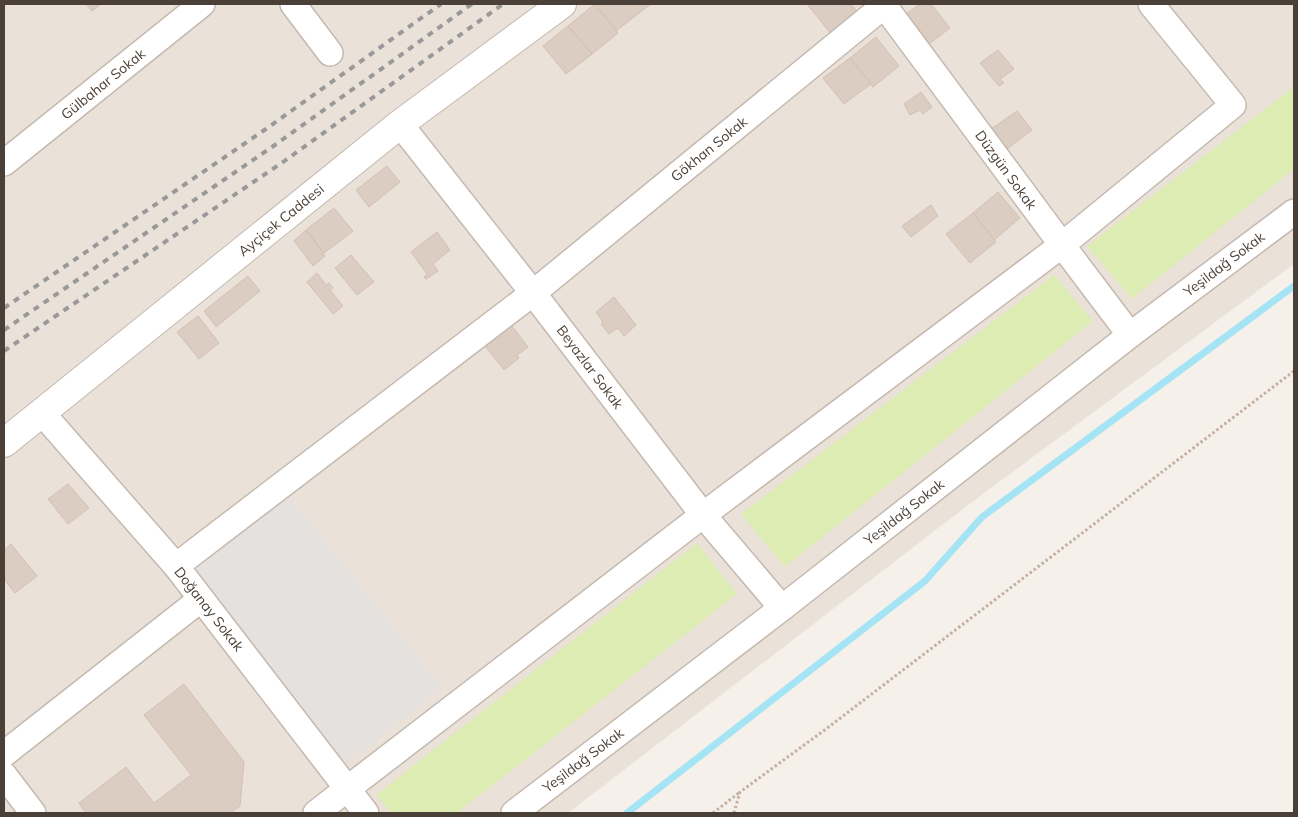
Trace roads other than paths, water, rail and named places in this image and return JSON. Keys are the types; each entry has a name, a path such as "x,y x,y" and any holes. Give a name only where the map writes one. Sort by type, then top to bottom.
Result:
{"street":[{"name":"Gülbahar Sokak","path":"4,163 202,4"},
{"path":"293,4 330,53"},
{"name":"Ayçiçek Caddesi","path":"4,443 400,124 562,4"},
{"name":"Düzgün Sokak","path":"884,4 1130,335"},
{"name":"Gökhan Sokak","path":"176,566 533,293 884,4"},
{"path":"316,813 703,515 1062,245 1233,105 1151,4"},
{"name":"Beyazlar Sokak","path":"400,124 533,293 703,515 782,608"},
{"name":"Yeşildağ Sokak","path":"514,813 782,608 1130,335 1294,212"},
{"name":"Doğanay Sokak","path":"42,413 176,566 366,813"},
{"path":"4,754 201,599"},
{"path":"4,775 33,813"}],"waterway":[{"path":"627,813 925,581 982,517 1294,286"}],"railway":[{"path":"4,308 263,131 441,4"},
{"path":"4,330 272,147 472,4"},
{"path":"4,351 283,162 503,4"}]}
